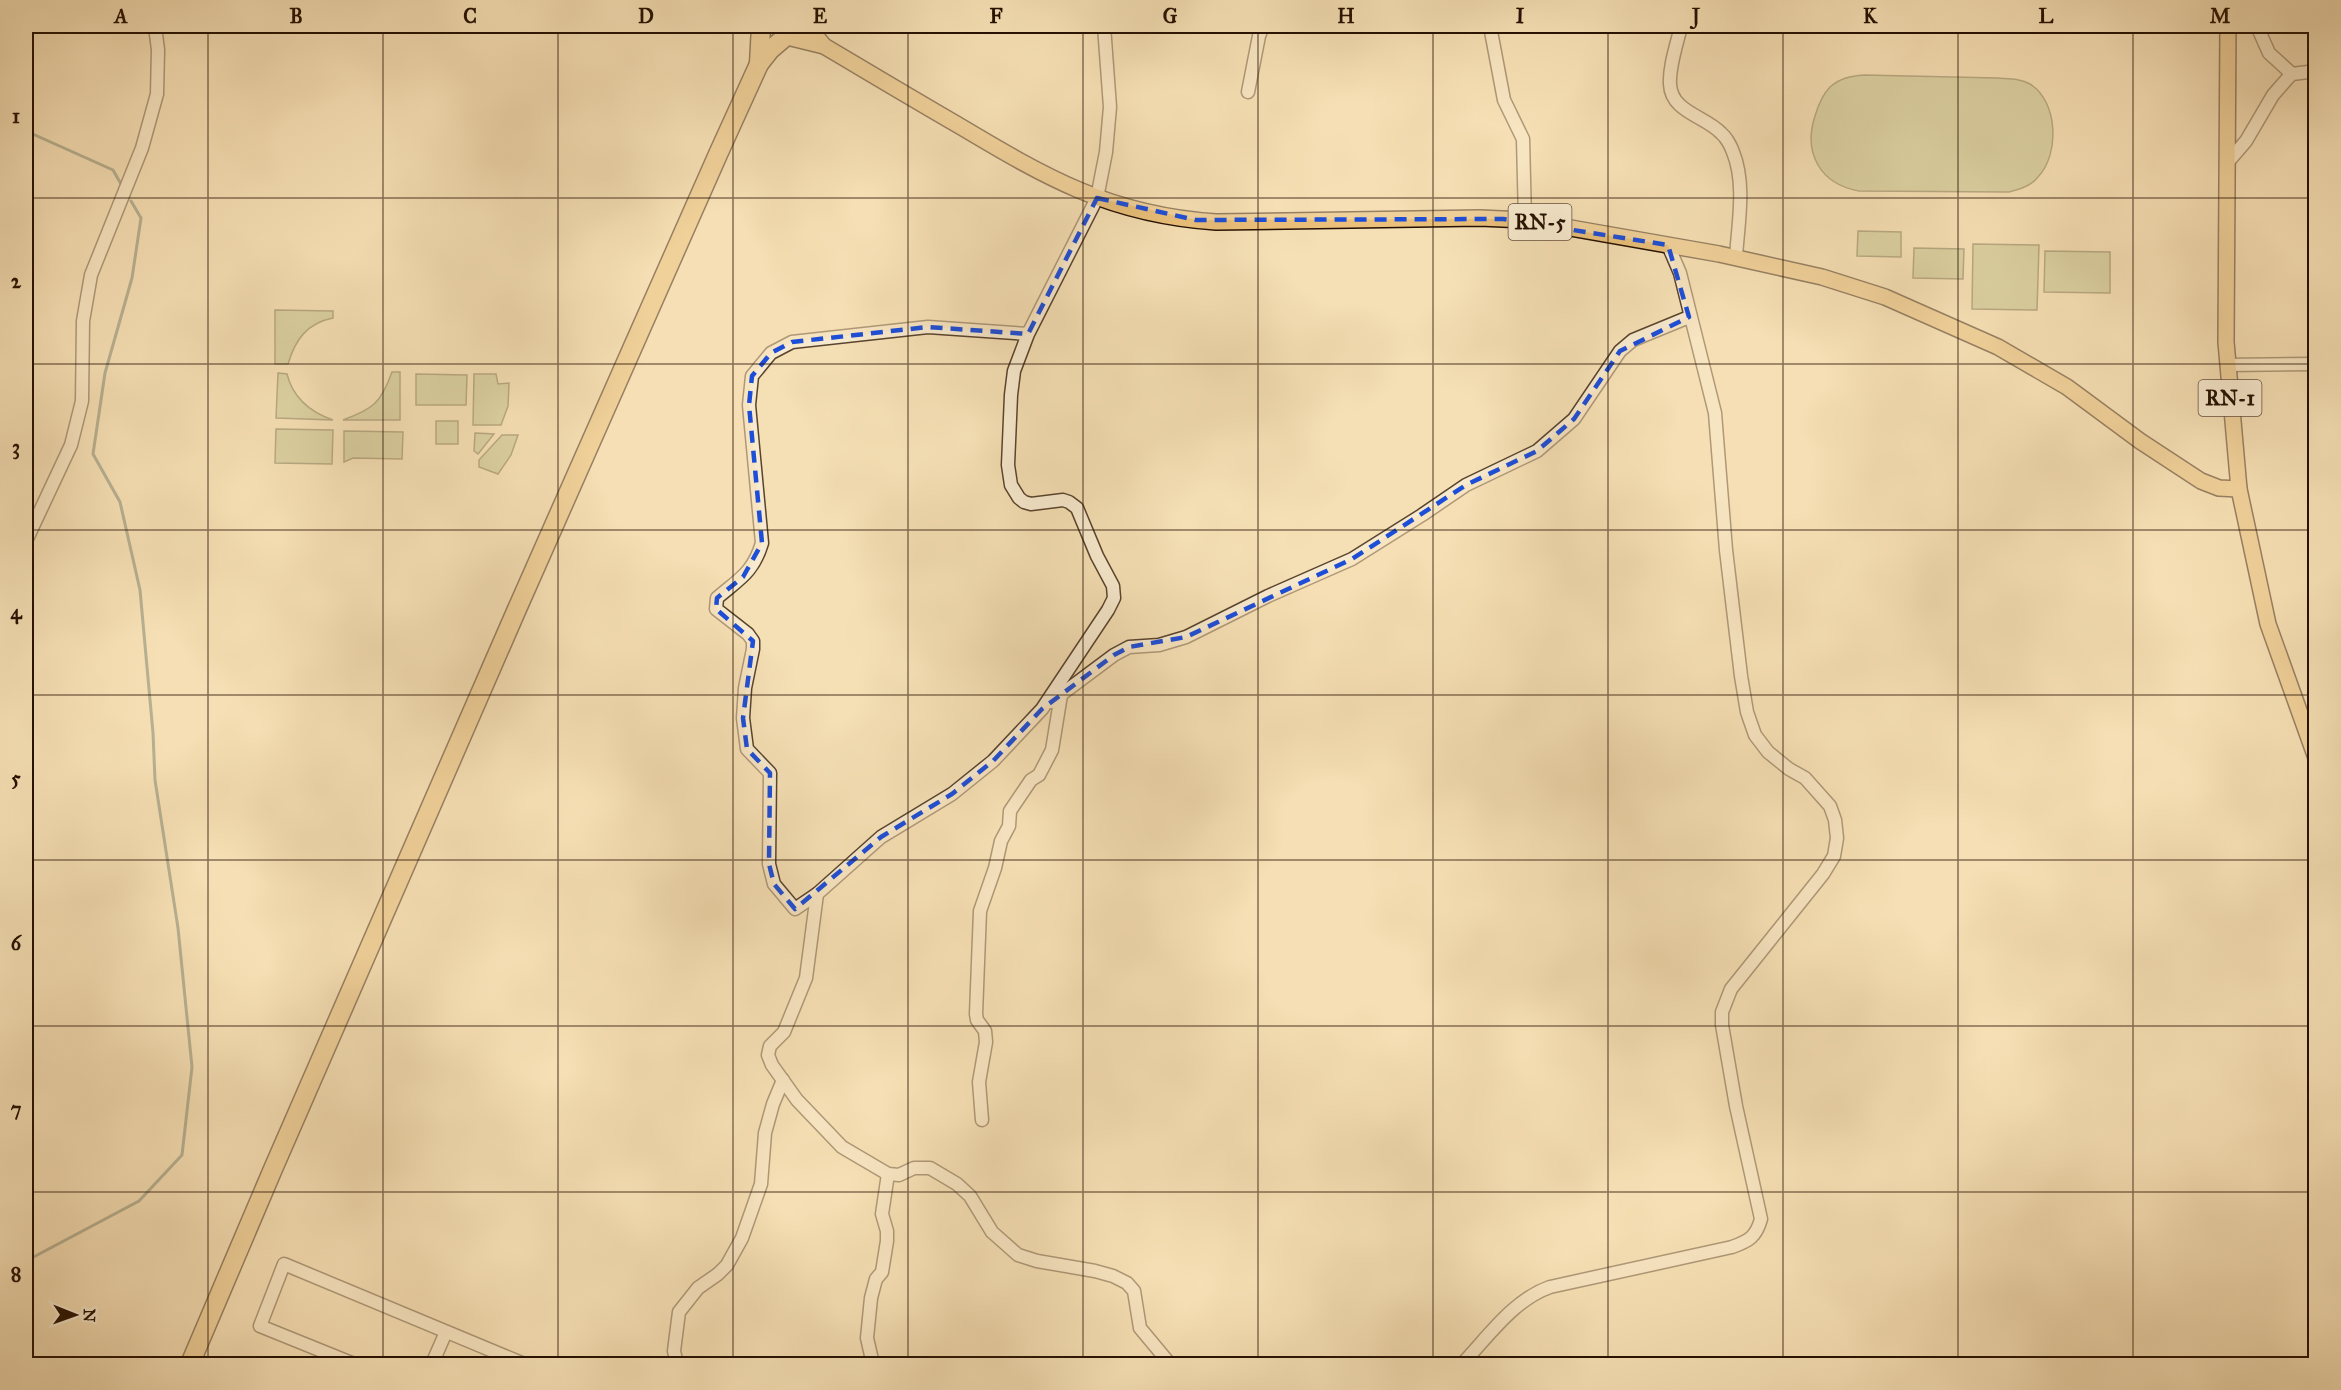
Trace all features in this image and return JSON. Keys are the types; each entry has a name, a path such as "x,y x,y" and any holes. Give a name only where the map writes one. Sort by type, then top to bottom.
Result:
{"highway":[{"path":"759,64 761,26"},
{"path":"190,1365 517,609 759,64 770,50 790,33"}],"main road":[{"path":"761,26 773,37 790,33"},
{"name":"RN-5","path":"808,26 824,46"},
{"name":"RN-1","path":"2228,26 2227,365 2239,489 2268,624 2316,758"},
{"name":"RN-5","path":"790,33 824,46 1027,166 1097,198 1155,214 1216,222 1480,218 1525,220 1736,257 1854,286 1973,336 2021,360 2067,387 2140,441 2201,481 2219,488 2239,489"}],"street":[{"path":"26,541 71,445 82,401 83,321 91,275 142,148 157,94 158,50 155,26"},
{"path":"1028,334 928,327 792,342 771,353 752,376 749,405 762,543 756,561 743,577 717,598 716,609 748,634 753,641 745,688 743,718 747,749 770,773 769,864 774,884 795,909 817,894 881,837 952,794 993,761 1042,709 1114,598 1113,586 1097,556 1077,508 1063,500 1031,504 1024,502 1018,498 1011,485 1008,465 1014,371 1028,334 1097,198 1106,152 1110,108 1104,26"},
{"path":"1248,92 1263,26"},
{"path":"1490,26 1504,100 1519,127 1525,148 1525,220"},
{"path":"1681,26 1670,85 1675,101 1689,113 1723,134 1733,152 1740,198 1736,257"},
{"path":"2257,26 2269,53 2292,74"},
{"path":"2227,164 2246,141 2273,95 2292,74 2316,71"},
{"path":"1462,1365 1515,1308 1535,1292 1749,1241 1758,1232 1761,1219 1736,1106 1722,1025 1722,1012 1731,989 1823,874 1834,856 1837,838 1835,820 1830,806 1805,778 1789,770 1767,752 1755,735 1747,712 1726,550 1715,413 1704,365 1689,317 1680,273 1668,245"},
{"path":"1042,709 1114,655 1129,647 1159,645 1186,637 1268,596 1352,559 1466,485 1537,451 1574,419 1620,351 1633,340 1689,317"},
{"path":"2227,365 2316,364"},
{"path":"982,1120 979,1082 986,1042 985,1032 976,1014 980,911 995,868 1001,841 1009,826 1010,811 1027,785 1039,775 1052,750 1061,695"},
{"path":"817,894 806,978 783,1032 770,1046 768,1055 783,1080 816,1122 842,1147 888,1174 900,1175 914,1168 930,1168 957,1184 992,1232 1018,1255 1037,1261 1095,1271 1128,1283 1134,1291 1140,1328 1170,1365"},
{"path":"677,1365 674,1351 679,1312 698,1288 718,1275 727,1265 742,1238 761,1184 765,1133 783,1080"},
{"path":"873,1365 867,1338 871,1298 876,1279 882,1272 887,1242 882,1214 888,1174"},
{"path":"354,1365 260,1326 284,1264 524,1365"},
{"path":"432,1365 446,1332"}],"highlighted area":[{"path":"1097,198 1196,220 1503,219 1668,245 1689,317 1620,351 1574,419 1537,451 1466,485 1352,559 1186,637 1129,647 1114,655 1042,709 993,761 952,794 881,837 795,909 774,884 769,864 770,773 747,749 743,718 753,641 716,609 717,598 743,577 762,543 749,405 752,376 771,353 792,342 928,327 1028,334"}],"green space":[{"path":"1864,75 1997,78 2030,84 2046,102 2051,115 2053,142 2045,167 2032,183 2009,192 1859,191 1834,182 1818,165 1813,154 1811,142 1815,116 1830,87 1846,78"},
{"path":"1858,231 1901,232 1901,257 1857,256"},
{"path":"1973,244 2039,245 2037,310 1972,309"},
{"path":"1914,248 1964,249 1963,279 1913,278"},
{"path":"2045,251 2110,252 2110,293 2044,292"},
{"path":"275,310 333,311 333,318 316,324 303,334 294,347 288,364 275,364"},
{"path":"392,372 400,372 400,420 343,420 375,404 384,391"},
{"path":"278,373 287,374 293,390 304,403 317,413 333,420 276,418"},
{"path":"416,374 467,375 466,405 416,405"},
{"path":"474,374 496,374 498,384 509,383 508,406 501,425 473,425"},
{"path":"436,421 458,421 458,444 436,444"},
{"path":"276,429 333,430 332,464 275,463"},
{"path":"344,431 403,432 402,459 353,458 344,462"},
{"path":"475,433 494,434 478,454 474,451"},
{"path":"502,435 518,435 511,455 498,474 479,467 479,460"}],"waterway":[{"path":"26,131 113,170 121,184"},
{"path":"26,1261 139,1201 182,1155 192,1067 178,928 155,780 140,590 120,502 93,454 105,373 132,278 141,218 131,201"}]}
